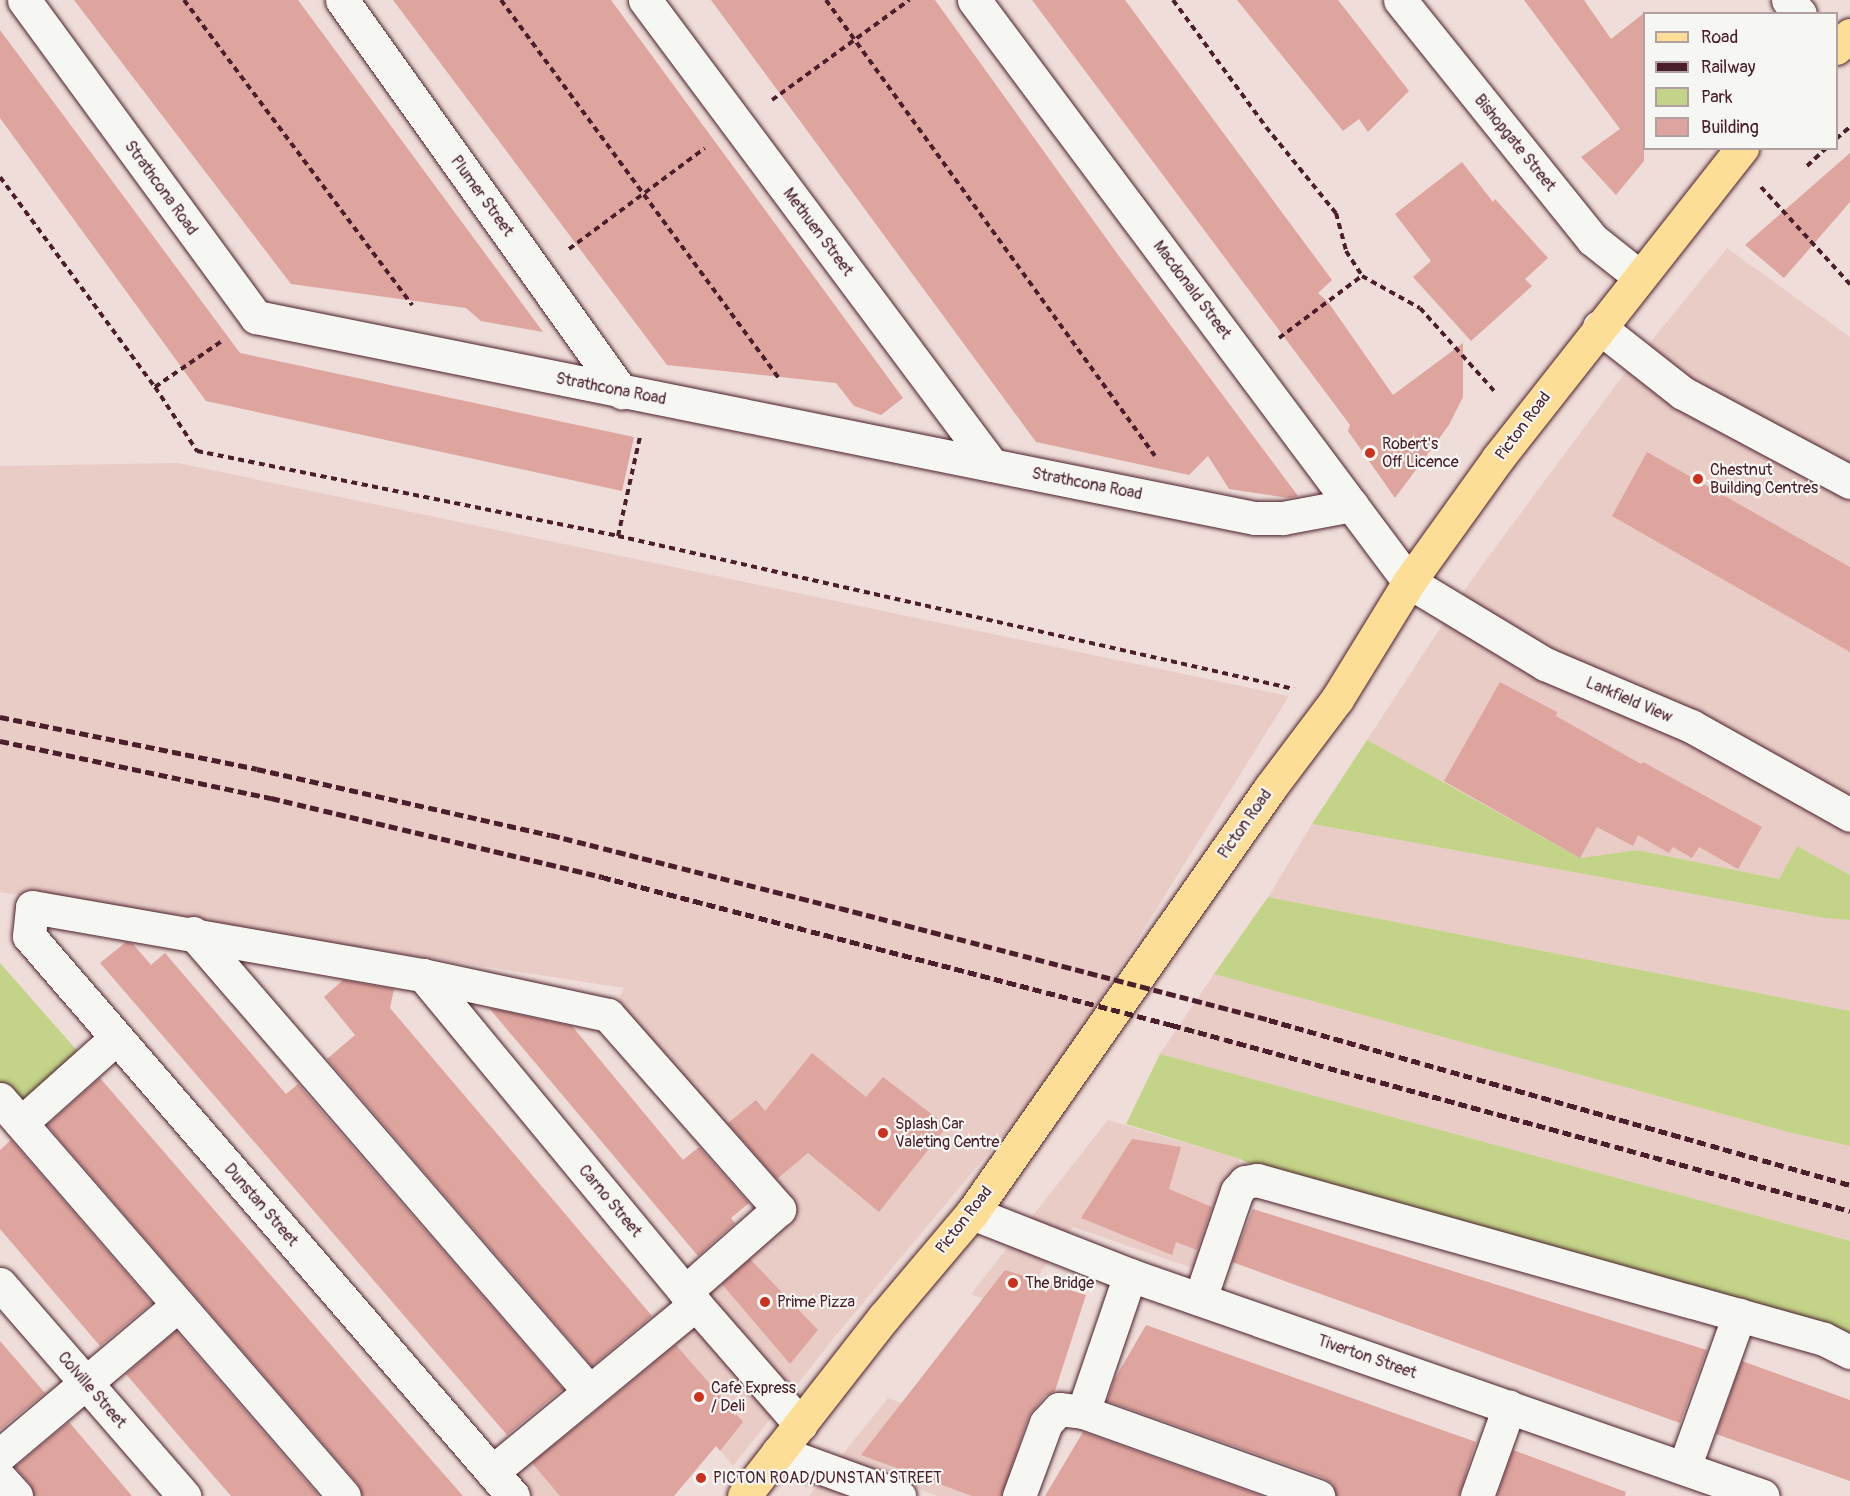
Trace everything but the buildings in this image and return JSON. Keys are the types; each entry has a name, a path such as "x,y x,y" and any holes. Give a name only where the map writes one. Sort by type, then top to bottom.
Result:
{"main road":[{"path":"1838,46 1850,35"},
{"name":"Picton Road","path":"744,1496 884,1317 972,1212 1270,788 1337,699 1409,582 1524,423 1737,154"}],"street":[{"name":"Strathcona Road","path":"24,0 256,317 1256,518 1283,518 1352,505"},
{"name":"Plumer Street","path":"342,0 636,394"},
{"name":"Methuen Street","path":"645,0 992,465"},
{"name":"Macdonald Street","path":"974,0 1409,582"},
{"name":"Bishopgate Street","path":"1400,0 1592,239 1640,277"},
{"path":"1788,0 1798,12"},
{"path":"1599,327 1683,393 1850,482"},
{"name":"Larkfield View","path":"1409,582 1545,664 1691,726 1850,815"},
{"name":"Dunstan Street","path":"193,933 32,907 28,936 502,1484"},
{"path":"193,933 423,975 608,1015 779,1209 691,1298 589,1391 502,1484"},
{"path":"193,933 589,1391"},
{"name":"Carno Street","path":"423,975 691,1298 801,1425"},
{"path":"21,1123 116,1038"},
{"path":"0,1099 344,1496"},
{"path":"1200,1299 1237,1191 1245,1182 1257,1180 1824,1339 1850,1352"},
{"name":"Tiverton Street","path":"972,1212 1130,1275 1763,1496"},
{"path":"1083,1412 1130,1275"},
{"name":"Colville Street","path":"0,1284 184,1496"},
{"path":"0,1455 178,1305"},
{"path":"1684,1468 1739,1315"},
{"path":"1478,1496 1509,1407"},
{"path":"1019,1496 1046,1424 1059,1409 1083,1412 1318,1496"},
{"path":"778,1452 899,1496"},
{"path":"0,1478 16,1496"}],"path":[{"path":"184,0 450,357"},
{"path":"501,0 817,430"},
{"path":"826,0 1191,505"},
{"path":"1173,0 1266,127 1336,213 1346,250 1362,276 1420,308 1524,423"},
{"path":"1838,137 1850,127"},
{"path":"1807,166 1824,150"},
{"path":"1737,154 1771,197 1850,284"},
{"path":"0,177 155,387 197,451 618,536 1337,699"},
{"path":"1246,362 1362,276"},
{"path":"155,387 256,317"},
{"path":"618,536 636,394"}],"shaded area":[{"name":"Chestnut Building Centres","path":"1727,248 1850,337 1850,875 1797,846 1779,879 1637,850 1580,858 1367,740 1475,575 1618,382"},
{"path":"178,463 1289,696 1052,1077 833,1339 733,1466 642,1356 796,1207 617,1002 624,988 0,892 0,466"},
{"path":"1312,824 1824,918 1850,920 1850,1011 1268,897"},
{"path":"1214,974 1792,1133 1850,1146 1850,1241 1160,1054"},
{"path":"1108,1120 1240,1159 1201,1271 1073,1227 1042,1270 1023,1315 971,1294"},
{"path":"888,1398 1044,1457 1029,1496 938,1496 894,1480 884,1496 809,1496"},
{"path":"548,1431 606,1496 510,1496 511,1466"}],"green space":[{"path":"1367,740 1580,858 1637,850 1779,879 1797,846 1850,875 1850,920 1824,918 1312,824"},
{"path":"1268,897 1850,1011 1850,1146 1792,1133 1214,974"},
{"path":"0,963 88,1063 21,1123 0,1099"},
{"path":"1160,1054 1850,1241 1850,1337 1268,1172 1240,1159 1126,1124"}],"railway":[{"path":"0,717 257,769 551,835 840,908 1269,1020 1850,1185"},
{"path":"0,741 271,798 602,877 1172,1025 1850,1211"}],"place":[{"name":"Robert's Off Licence","path":"1370,453"},
{"name":"Chestnut Building Centres","path":"1698,479"},
{"name":"Splash Car Valeting Centre","path":"883,1133"},
{"name":"The Bridge","path":"1013,1283"},
{"name":"Prime Pizza","path":"765,1302"},
{"name":"Cafe Express / Deli","path":"699,1397"},
{"name":"PICTON ROAD/DUNSTAN STREET","path":"701,1478"}]}
